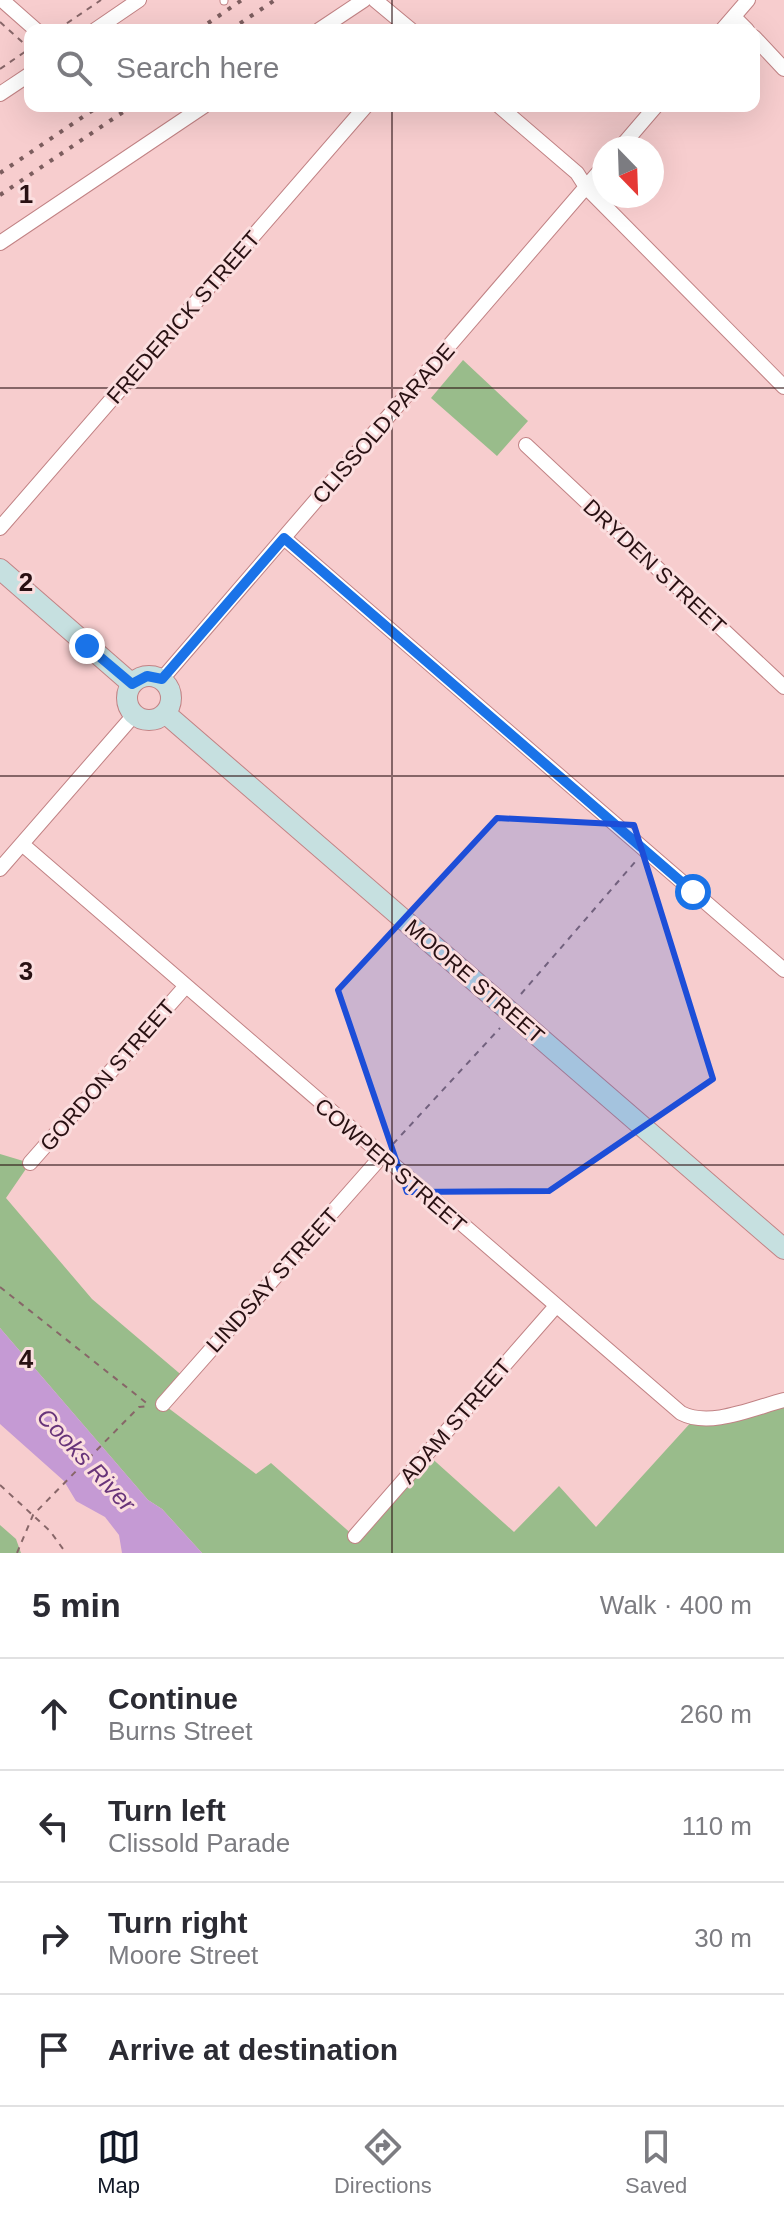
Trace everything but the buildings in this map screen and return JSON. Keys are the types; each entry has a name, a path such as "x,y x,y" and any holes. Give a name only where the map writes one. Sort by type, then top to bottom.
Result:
{"street":[{"path":"2,0 29,24"},
{"path":"104,24 139,0"},
{"path":"328,24 364,0"},
{"path":"375,0 404,24"},
{"path":"728,24 748,0"},
{"path":"734,17 741,24"},
{"path":"760,43 784,69"},
{"path":"0,94 24,78"},
{"path":"0,243 195,112"},
{"name":"FREDERICK STREET","path":"0,528 361,112"},
{"path":"506,112 577,173 586,187 784,387"},
{"path":"630,136 651,112"},
{"name":"CLISSOLD PARADE","path":"162,679 592,180"},
{"name":"DRYDEN STREET","path":"526,445 784,687"},
{"path":"284,538 784,970"},
{"path":"0,569 132,684"},
{"path":"147,676 162,679 170,689 171,699 165,713 147,720 134,715 127,701 132,684 147,676"},
{"name":"MOORE STREET","path":"165,713 784,1249"},
{"path":"0,869 134,715"},
{"name":"COWPER STREET","path":"22,844 657,1393 694,1419 784,1400"},
{"name":"GORDON STREET","path":"30,1163 185,987"},
{"name":"LINDSAY STREET","path":"163,1404 381,1157"},
{"name":"ADAM STREET","path":"355,1536 556,1306"}],"path":[{"path":"66,24 101,0"},
{"path":"0,22 24,44"},
{"path":"0,69 24,53"},
{"path":"521,994 645,851"},
{"path":"381,1157 501,1027"},
{"path":"0,1287 150,1406 139,1407 33,1515 17,1553"},
{"path":"0,1485 33,1515 64,1552"}],"highlighted area":[{"path":"497,818 634,825 713,1079 549,1191 407,1192 338,990"}],"green space":[{"path":"463,360 528,421 497,456 431,398"},
{"path":"0,1154 30,1163 6,1198 92,1299 185,1378 163,1404 256,1474 271,1463 354,1536 427,1454 514,1532 559,1486 596,1527 694,1419 784,1400 784,1553 202,1553 162,1509 148,1500 0,1328"},
{"path":"0,1525 16,1539 21,1553 0,1553"}],"water":[{"name":"Cooks River","path":"0,1328 148,1500 162,1509 202,1553 122,1553 119,1535 105,1517 76,1501 64,1481 0,1424"}],"railway":[{"path":"207,24 242,0"},
{"path":"239,24 275,0"},
{"path":"0,173 90,112"},
{"path":"0,195 123,112"}],"route":[{"path":"87,646 132,684 138,678 147,676 162,679 284,538 693,892"}]}
